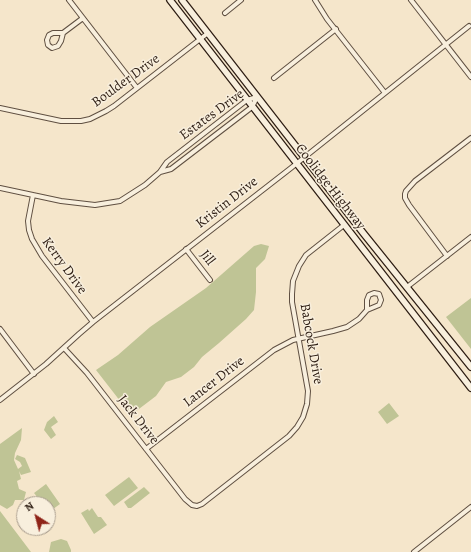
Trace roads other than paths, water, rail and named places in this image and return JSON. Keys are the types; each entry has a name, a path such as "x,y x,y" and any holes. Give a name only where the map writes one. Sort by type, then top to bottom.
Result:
{"main road":[{"name":"Coolidge Highway","path":"170,0 471,388"},
{"name":"Coolidge Highway","path":"182,0 353,221 471,367"},
{"path":"344,225 348,220 353,221"},
{"path":"404,302 410,303 416,298"},
{"path":"422,324 427,319 434,321"}],"street":[{"path":"69,0 138,88"},
{"path":"225,13 241,0"},
{"path":"315,0 327,19 385,93"},
{"path":"411,0 471,77"},
{"path":"63,33 58,46 52,48 48,45 46,40 51,34 63,33 83,18"},
{"name":"Kristin Drive","path":"0,400 34,374 93,322 469,26"},
{"path":"274,78 336,29"},
{"name":"Boulder Drive","path":"0,108 61,121 81,121 90,119 106,111 138,88 208,33"},
{"name":"Estates Drive","path":"0,188 60,201 95,205 120,201 145,185 160,172 167,162 247,100 257,97"},
{"name":"Estates Drive","path":"160,172 171,169 252,107 257,97"},
{"path":"447,256 409,205 405,194 415,181 471,138"},
{"name":"Kerry Drive","path":"33,195 28,221 28,230 32,239 42,256 93,322"},
{"name":"Babcock Drive","path":"194,506 205,502 281,443 294,432 300,422 307,404 308,391 292,294 293,281 299,266 306,255 344,225"},
{"path":"407,287 471,237"},
{"name":"Jill","path":"186,249 210,280"},
{"name":"Lancer Drive","path":"146,449 274,350 289,341 343,328 359,319 367,310 381,303 382,300 378,294 374,293 369,295 367,300 367,310"},
{"path":"0,329 34,374"},
{"name":"Jack Drive","path":"64,348 87,373 185,499 194,506"},
{"path":"414,552 471,507"}]}
